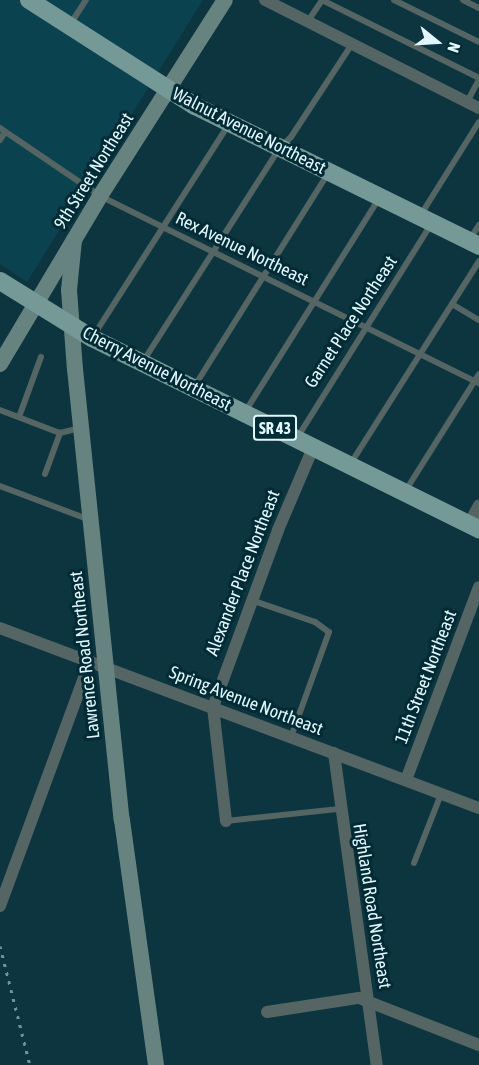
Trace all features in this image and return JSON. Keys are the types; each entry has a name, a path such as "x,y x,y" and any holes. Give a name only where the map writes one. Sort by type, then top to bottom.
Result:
{"main road":[{"name":"Walnut Avenue Northeast","path":"29,0 168,91 474,243"},
{"name":"Cherry Avenue Northeast","path":"0,281 92,338 474,527"}],"street":[{"name":"9th Street Northeast","path":"0,364 100,196 225,0"},
{"path":"265,0 473,105"},
{"name":"Lawrence Road Northeast","path":"74,240 70,270 72,326 90,520 97,664 156,1065"},
{"name":"Alexander Place Northeast","path":"226,821 213,707 251,600 313,448"},
{"path":"474,527 479,505"},
{"name":"11th Street Northeast","path":"406,780 479,587"},
{"name":"Spring Avenue Northeast","path":"0,628 479,808"},
{"path":"0,906 97,664"},
{"name":"Highland Road Northeast","path":"333,753 339,809 377,1065"},
{"path":"267,1012 359,998 479,1045"}],"lane":[{"path":"69,26 86,0"},
{"path":"307,21 322,0 479,79 473,105"},
{"path":"394,0 479,42"},
{"path":"464,0 479,8"},
{"path":"142,363 280,147 291,137 352,44"},
{"name":"Garnet Place Northeast","path":"296,439 365,326 479,122"},
{"path":"92,338 230,123"},
{"path":"0,140 3,130"},
{"name":"Rex Avenue Northeast","path":"3,130 100,196 477,382"},
{"path":"193,388 329,172"},
{"path":"244,413 380,197"},
{"path":"474,243 479,225"},
{"path":"350,465 479,261"},
{"path":"452,304 479,320"},
{"path":"19,417 41,357"},
{"path":"405,493 477,382 479,374"},
{"path":"0,410 60,433 81,427"},
{"path":"45,474 60,433"},
{"path":"0,486 90,520"},
{"path":"251,600 315,622 329,632 291,737"},
{"path":"414,863 441,794"},
{"path":"226,821 339,809"}],"shaded area":[{"path":"0,0 203,0 27,282 0,264"}],"railway":[{"path":"0,946 30,1065"}]}
